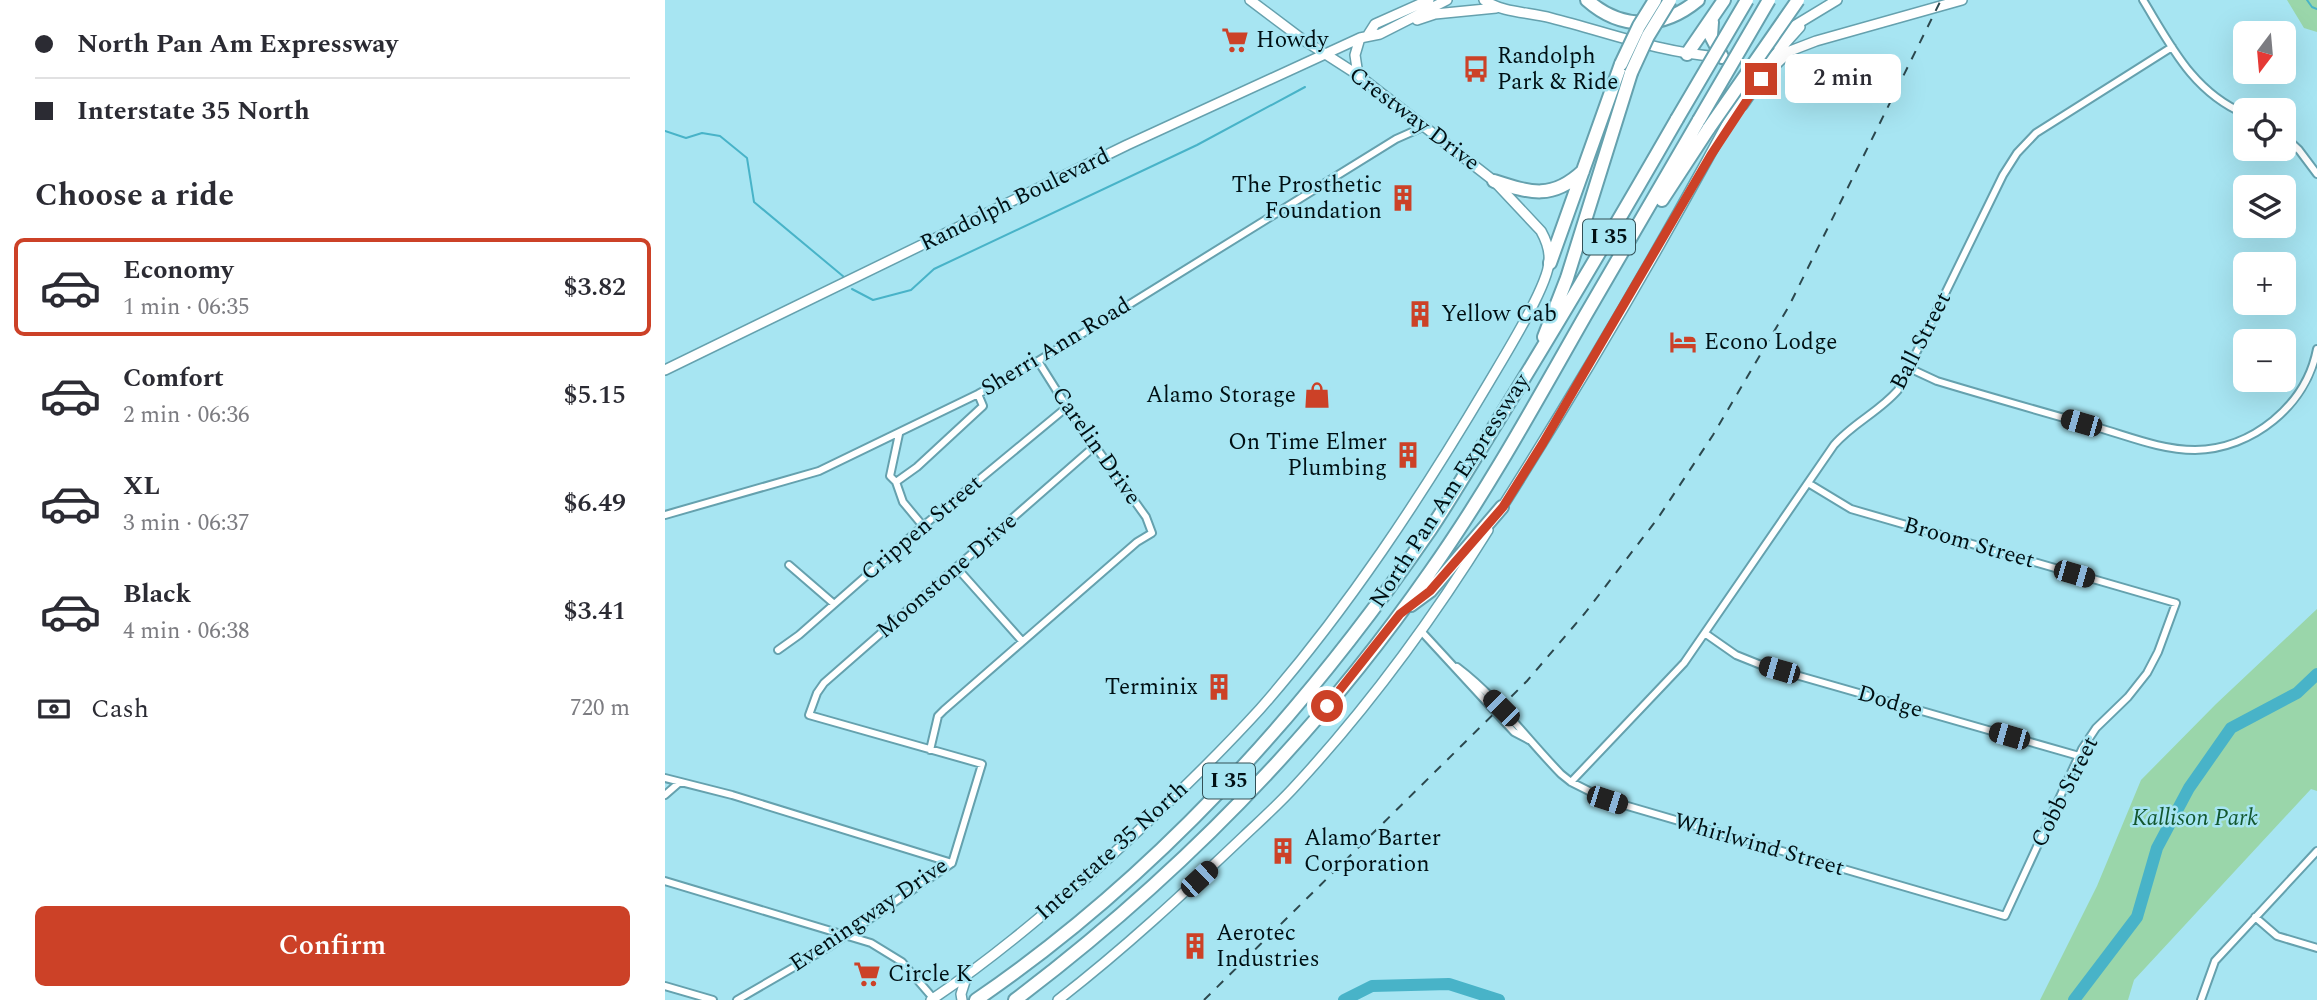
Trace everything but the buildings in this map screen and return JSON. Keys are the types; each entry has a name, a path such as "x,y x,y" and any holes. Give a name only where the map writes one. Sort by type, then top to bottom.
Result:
{"highway":[{"path":"1587,0 1611,16 1641,24 1683,12 1698,0"},
{"path":"1539,354 1579,242 1626,68 1655,0"},
{"path":"1550,263 1584,171 1608,95 1670,0"},
{"path":"1687,54 1724,0"},
{"path":"1677,119 1740,0"},
{"name":"North Pan Am Expressway","path":"980,997 1053,942 1142,866 1225,786 1326,670 1399,575 1445,505 1539,354 1747,0"},
{"name":"North Pan Am Expressway","path":"1015,1000 1123,914 1216,827 1310,727 1400,614 1499,466 1587,314 1704,124 1769,0"},
{"path":"1704,124 1798,0"},
{"path":"1712,19 1711,36 1722,57"},
{"path":"1494,181 1524,191 1541,193 1563,187 1584,171"},
{"path":"1400,614 1430,591 1503,507"}],"main road":[{"name":"Crestway Drive","path":"1250,0 1326,55 1359,75 1494,181 1541,230 1550,263"},
{"name":"Randolph Boulevard","path":"1364,37 1374,24 1429,0"},
{"name":"Randolph Boulevard","path":"665,370 1127,145 1364,37 1380,34 1447,0"},
{"path":"1484,0 1654,48 1722,57 1764,55"},
{"path":"1058,1000 1137,936 1271,812 1343,732 1421,631 1543,443 1711,155 1764,55 1779,37 1837,0"},
{"path":"1711,155 1761,79 1790,51 1816,41 1962,0"},
{"path":"1392,28 1436,14 1498,4"},
{"path":"1761,79 1765,66 1809,18"},
{"path":"1359,75 1355,55 1364,37"},
{"name":"Interstate 35 North","path":"933,999 1046,913 1133,836 1233,737 1292,670 1392,535 1437,469 1510,346 1550,263"},
{"path":"962,1000 961,994 967,975"}],"street":[{"path":"2143,0 2172,47 2201,86 2233,108"},
{"name":"Ball Street","path":"1571,782 1684,663 1847,430 1893,396 2003,175 2017,153 2046,125 2172,47"},
{"name":"Sherri Ann Road","path":"665,515 819,471 978,394 1038,361 1396,139 1423,127"},
{"path":"2296,147 2317,174"},
{"path":"1909,368 1937,381 2156,445 2196,450 2236,442 2271,423 2298,393 2311,369 2317,349"},
{"name":"Carelin Drive","path":"1022,641 1137,542 1152,533 1146,517 1067,407 1038,361"},
{"path":"896,482 917,467 983,407 978,394"},
{"name":"Crippen Street","path":"778,650 1067,407"},
{"path":"899,434 890,476 896,482 903,502 923,526"},
{"name":"Moonstone Drive","path":"930,750 809,715 817,693 1095,445"},
{"name":"Broom Street","path":"1808,483 1851,509 2176,603"},
{"path":"789,565 833,603"},
{"path":"930,750 938,716 1022,641 957,568"},
{"name":"Cobb Street","path":"2005,916 2079,756 2096,728 2128,697 2147,673 2158,652 2176,603"},
{"name":"Whirlwind Street","path":"1421,631 1483,689 1571,782 1607,800 2005,916"},
{"name":"Dodge","path":"1706,634 1736,655 1761,665 2079,756"},
{"name":"Eveningway Drive","path":"737,1000 847,935 952,863 982,764 930,750"},
{"path":"665,778 952,863"},
{"path":"665,795 680,782"},
{"path":"2201,1000 2215,961 2317,850"},
{"path":"665,881 871,943 902,962 933,999"},
{"path":"2255,917 2277,936 2317,948"},
{"path":"665,986 713,1000"}],"green space":[{"path":"2287,0 2317,0 2317,32 2304,28"},
{"name":"Kallison Park","path":"2317,609 2317,791 2311,789 2134,980 2128,1000 2040,1000 2097,886 2141,780 2216,704"}],"waterway":[{"path":"2307,0 2317,9"},
{"path":"852,289 873,300 911,290 934,269 1197,145 1305,87"},
{"path":"665,131 686,138 702,133 720,136 747,158 754,202 844,277"},
{"path":"2074,1000 2137,917 2157,848 2189,788 2231,728 2297,693 2317,674"},
{"path":"1344,1000 1372,986 1449,984 1499,1000"}],"railway":[{"path":"1204,1000 1527,681 1585,613 1658,518 1713,435 1789,306 1941,0"}],"place":[{"name":"Howdy","path":"1235,40"},
{"name":"Randolph Park & Ride","path":"1476,69"},
{"name":"The Prosthetic Foundation","path":"1403,198"},
{"name":"Yellow Cab","path":"1420,314"},
{"name":"Econo Lodge","path":"1683,342"},
{"name":"Alamo Storage","path":"1317,395"},
{"name":"On Time Elmer Plumbing","path":"1408,455"},
{"name":"Terminix","path":"1219,687"},
{"name":"Alamo Barter Corporation","path":"1283,851"},
{"name":"Aerotec Industries","path":"1195,946"},
{"name":"Circle K","path":"867,974"}],"route":[{"path":"1327,706 1400,614 1430,591 1503,507 1711,155 1761,79"}]}
